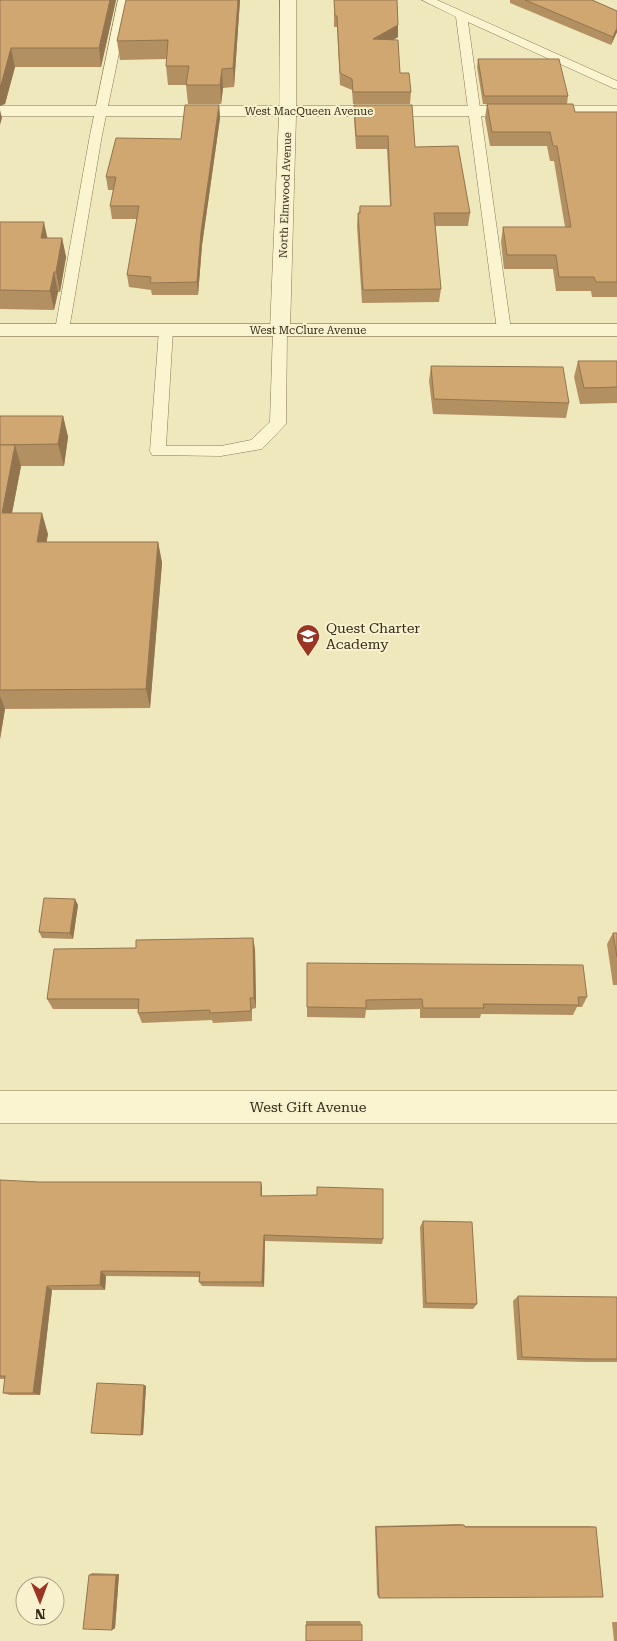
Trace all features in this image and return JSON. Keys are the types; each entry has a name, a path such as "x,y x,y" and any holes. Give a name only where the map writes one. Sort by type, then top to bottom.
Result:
{"street":[{"name":"North Elmwood Avenue","path":"280,330 288,111 288,0"},
{"name":"West MacQueen Avenue","path":"0,111 617,111"},
{"name":"West McClure Avenue","path":"0,330 617,330"},
{"name":"West Gift Avenue","path":"0,1107 617,1107"}],"lane":[{"path":"62,330 101,111 124,0"},
{"path":"428,0 617,85"},
{"path":"462,15 504,330"},
{"path":"166,330 158,451 221,451 256,445 278,424 280,330"}],"building":[{"path":"0,0 110,0 99,48 11,48 0,86"},
{"path":"126,0 238,0 233,68 222,69 220,85 186,85 189,66 166,66 168,40 117,41"},
{"path":"334,0 397,0 398,25 373,39 398,40 400,73 409,73 411,92 353,92 352,79 340,73 337,16 335,16"},
{"path":"525,0 592,0 617,11 617,28 613,37"},
{"path":"478,59 559,59 568,96 484,96"},
{"path":"487,104 573,104 575,112 617,112 617,282 596,282 594,277 559,277 556,255 507,255 503,227 571,227 557,146 553,146 550,132 492,132"},
{"path":"185,105 219,105 201,232 197,282 150,283 151,277 127,275 139,206 110,206 116,177 106,177 116,138 181,139"},
{"path":"354,105 412,105 415,147 458,146 470,213 434,213 441,289 363,290 358,213 360,213 360,206 391,206 388,136 356,136"},
{"path":"0,222 44,222 41,238 62,238 56,272 54,272 50,291 0,290"},
{"path":"578,361 617,361 617,387 584,388"},
{"path":"431,366 563,367 569,403 434,399"},
{"path":"0,416 63,416 58,444 0,445"},
{"path":"0,445 15,445 2,513 42,513 37,542 158,542 146,689 0,690"},
{"path":"44,898 75,899 70,933 39,932"},
{"path":"613,933 617,933 617,957"},
{"path":"253,938 254,998 250,998 251,1011 210,1013 210,1010 138,1013 139,999 47,999 54,949 136,948 136,940"},
{"path":"307,963 583,965 587,997 578,997 579,1005 483,1004 484,1008 423,1008 422,999 366,1000 366,1008 307,1007"},
{"path":"0,1180 39,1182 261,1182 261,1196 317,1195 317,1187 383,1189 383,1239 264,1235 262,1282 199,1282 200,1272 101,1271 100,1285 47,1286 33,1393 3,1393 5,1376 0,1376"},
{"path":"423,1221 472,1222 477,1304 426,1303"},
{"path":"518,1296 617,1297 617,1359 522,1357"},
{"path":"97,1383 144,1385 141,1435 91,1433"},
{"path":"464,1525 465,1527 596,1527 603,1597 379,1598 376,1527"},
{"path":"89,1575 116,1575 112,1630 83,1629"},
{"path":"306,1625 362,1625 362,1641 306,1641"}],"place":[{"name":"Quest Charter Academy","path":"308,657"}]}
